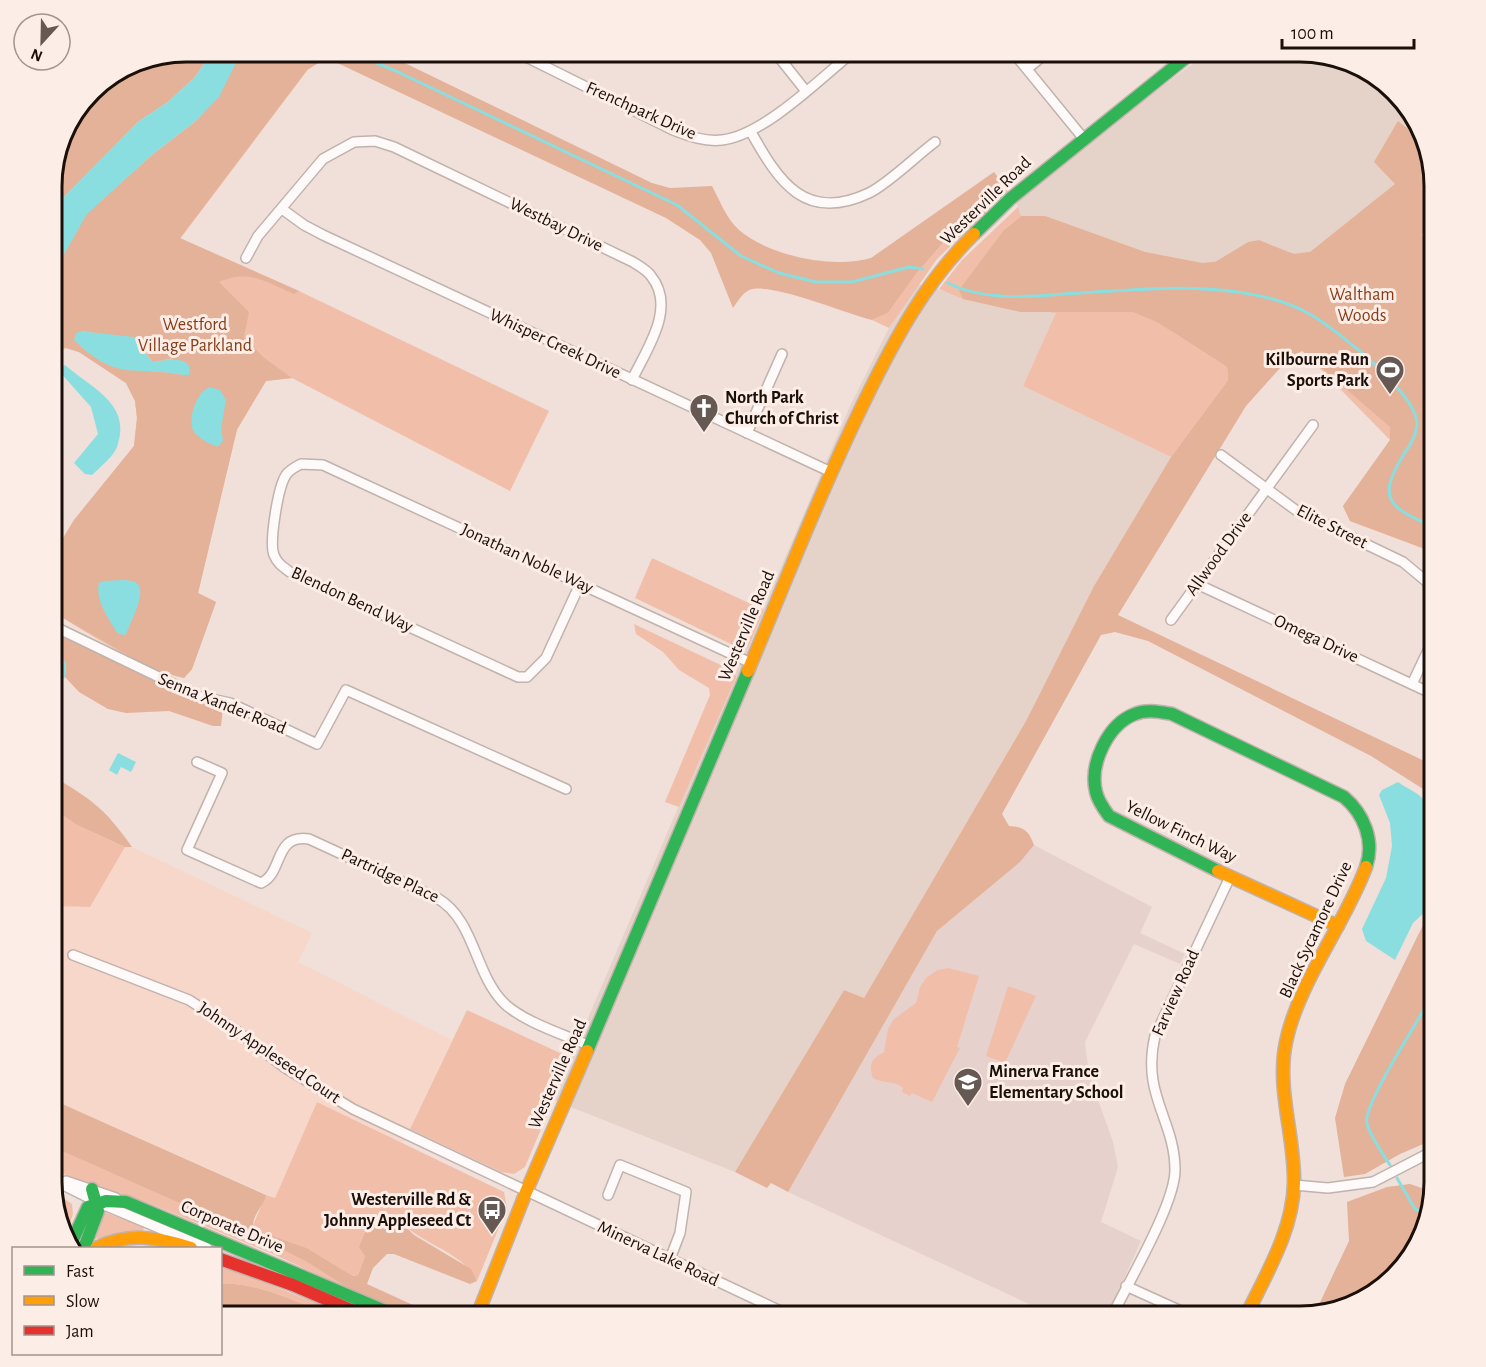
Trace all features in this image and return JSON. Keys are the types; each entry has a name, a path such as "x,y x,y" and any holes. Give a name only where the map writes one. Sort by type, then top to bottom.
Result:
{"main road":[{"name":"Westerville Road","path":"481,1306 526,1192 590,1046 831,472 870,386 903,324 932,281 970,238 1010,200 1180,62"},
{"name":"Black Sycamore Drive","path":"1124,721 1138,713 1154,711 1172,714 1319,783 1353,803 1365,825 1368,860 1291,1025 1284,1058 1282,1083 1291,1134 1294,1185 1284,1232 1251,1306"},
{"name":"Yellow Finch Way","path":"1124,721 1109,738 1094,771 1093,782 1100,808 1108,816 1230,877 1338,926"},
{"path":"84,1247 98,1214 97,1202 92,1189"},
{"path":"74,1236 86,1209 97,1202 126,1202"},
{"name":"Corporate Drive","path":"126,1202 373,1306"},
{"path":"98,1247 115,1239 137,1236 157,1238 188,1247"},
{"path":"222,1260 293,1285"},
{"name":"Corporate Drive","path":"293,1285 342,1306"}],"street":[{"name":"Frenchpark Drive","path":"537,62 697,140 722,140 751,132 840,62"},
{"path":"783,62 805,90"},
{"path":"1022,62 1084,139"},
{"path":"1028,68 1035,62"},
{"path":"751,132 772,170 798,196 835,205 870,193 935,142"},
{"name":"Westbay Drive","path":"282,209 323,159 354,142 375,141 394,147 633,261 652,276 661,298 660,322 632,380"},
{"path":"246,258 258,236 282,209"},
{"name":"Whisper Creek Drive","path":"282,209 323,235 831,472"},
{"path":"747,434 782,354"},
{"name":"Allwood Drive","path":"1172,620 1314,425"},
{"name":"Elite Street","path":"1221,455 1310,519 1402,562 1424,580"},
{"name":"Jonathan Noble Way","path":"301,464 323,465 752,663"},
{"name":"Blendon Bend Way","path":"301,464 286,475 280,488 272,540 273,553 279,565 506,673 528,677 546,658 580,584"},
{"name":"Omega Drive","path":"1197,584 1424,690"},
{"name":"Senna Xander Road","path":"62,630 198,696 230,703 317,744 346,690 566,789"},
{"path":"1412,684 1424,659"},
{"name":"Partridge Place","path":"196,762 222,773 187,850 256,882 266,881 286,845 300,838 318,842 437,898 447,903 460,920 495,992 504,1003 519,1014 590,1046"},
{"name":"Farview Road","path":"1117,1306 1168,1200 1175,1171 1171,1144 1153,1086 1151,1063 1155,1036 1230,877"},
{"name":"Johnny Appleseed Court","path":"74,955 189,1000 237,1030 284,1067 353,1109 526,1192"},
{"path":"1294,1185 1328,1188 1373,1182 1424,1156"},
{"path":"608,1195 620,1165 686,1192 680,1233 670,1259"},
{"name":"Corporate Drive","path":"62,1181 126,1202"},
{"name":"Corporate Drive","path":"62,1184 97,1202 205,1247"},
{"name":"Minerva Lake Road","path":"526,1192 770,1306"},
{"name":"Corporate Drive","path":"222,1255 293,1285"},
{"path":"1126,1286 1170,1306"}],"shaded area":[{"path":"1195,62 1300,62 1324,64 1348,71 1382,92 1404,117 1412,132 1398,121 1396,184 1310,252 1294,254 1259,240 1248,242 1215,262 1202,263 1145,252 1045,216 1021,216 1014,196"},
{"path":"918,284 1020,312 1057,312 1023,386 1171,457 1094,586 1026,721 864,998 844,990 735,1172 553,1100 850,406 889,328"},
{"name":"Minerva France Elementary School","path":"1034,845 1152,907 1140,933 1185,954 1180,964 1134,944 1085,1042 1089,1075 1113,1142 1118,1167 1101,1222 1141,1241 1112,1306 1033,1306 788,1192 937,931 1020,862"},
{"path":"125,847 132,847 312,933 298,962 452,1040 403,1143 317,1102 275,1198 62,1104 62,906 90,907"}],"green space":[{"path":"178,62 205,62 195,77 168,102 139,121 62,201 62,178 71,138 87,110 104,92 131,74 146,68"},
{"name":"Westford Village Parkland","path":"236,62 314,62 180,239 299,291 549,411 510,491 292,378 266,381 237,430 198,593 216,602 192,669 184,678 168,674 133,659 62,618 62,540 74,520 134,446 137,418 135,401 126,383 79,352 62,349 62,265 218,97"},
{"name":"Westford Village Parkland","path":"236,62 320,62 307,70 180,238 299,291 294,294 249,277 230,278 219,282 249,312 244,337 263,357 292,378 266,381 237,429 198,593 216,602 192,669 184,678 152,669 62,617 62,540 74,520 134,446 137,418 135,401 126,383 79,352 62,349 62,257 86,214 153,154 197,120 218,97","holes":["83,331 136,339 153,362 172,358 184,375 114,366 89,353 74,340"]},
{"name":"Westford Village Parkland","path":"335,62 403,62 652,183 670,188 712,186 730,220 739,230 767,247 802,258 839,262 871,258 994,172 1003,184 963,220 916,274 888,313 872,320 794,295 764,289 747,291 733,308 711,253 700,240 666,218"},
{"name":"Waltham Woods","path":"1398,121 1412,132 1420,154 1424,178 1424,232 1421,235 1424,237 1424,549 1350,521 1343,506 1390,440 1390,427 1302,351 1289,358 1246,406 1118,615 1424,761 1424,790 1371,756 1148,641 1115,632 1101,635 1002,814 1009,826 1019,827 1028,833 1034,845 1020,862 937,931 788,1192 771,1183 767,1188 735,1172 844,990 864,998 1026,721 1094,586 1171,457 1228,380 1227,367 1157,322 1133,312 1020,312 963,299 959,290 1004,230 1021,216 1045,216 1145,252 1202,263 1215,262 1248,242 1259,240 1294,254 1310,252 1395,184 1374,162"},
{"name":"Kilbourne Run Sports Park","path":"1423,170 1424,549 1350,521 1343,506 1390,440 1302,350 1171,331 1227,367 1228,380 1171,457 1023,386 1056,313 963,299 939,289 962,260 1018,207 1021,216 1006,228 1045,216 1145,252 1202,263 1310,252"},
{"path":"1003,184 1009,190 937,259 889,328 872,320 888,313 916,274 963,220"},
{"path":"652,558 764,610 748,647 742,652 733,650 735,646 635,598"},
{"path":"634,624 725,667 727,663 731,665 736,677 679,807 665,802 710,695 709,688 679,670 663,652 636,634"},
{"path":"62,636 187,697 223,708 221,726 213,726 169,711 126,713 108,709 79,692 65,677 66,662 62,660"},
{"path":"62,782 105,813 132,847 125,847 77,825 62,815"},
{"path":"62,815 77,825 125,847 90,907 62,906"},
{"path":"1423,925 1424,1144 1400,1154 1365,1174 1344,1177 1335,1118 1345,1084"},
{"path":"948,968 979,976 957,1047 960,1048 932,1102 912,1093 910,1096 902,1092 903,1088 896,1084 873,1078 871,1066 874,1059 884,1052 888,1029 894,1019 916,1003 920,987 927,977 938,970"},
{"path":"1008,986 1036,996 1005,1063 986,1056"},
{"path":"467,1010 571,1058 525,1167 514,1174 501,1172 410,1129"},
{"path":"317,1102 504,1192 507,1208 477,1281 463,1263 402,1223 365,1256 358,1275 353,1276 307,1248 262,1232 253,1225 266,1195 275,1198"},
{"path":"62,1104 266,1195 253,1225 262,1232 307,1248 353,1276 358,1275 365,1256 359,1247 367,1228 378,1219 388,1217 402,1223 414,1235 471,1269 477,1281 470,1284 394,1254 387,1254 373,1268 367,1284 415,1306 389,1306 351,1290 305,1261 252,1235 62,1151"},
{"path":"62,1149 252,1235 305,1261 351,1290 273,1254 156,1206 62,1173"},
{"path":"1410,1184 1424,1189 1422,1205 1415,1229 1404,1250 1382,1275 1369,1285 1348,1296 1319,1304 1349,1241 1347,1202 1387,1187"},
{"path":"63,1198 72,1204 73,1214 70,1225"},
{"path":"104,1212 144,1227 143,1232 99,1240 96,1238"},
{"path":"222,1265 323,1306 307,1306 259,1288 222,1284"},
{"path":"222,1284 259,1288 307,1306 222,1306"}],"water":[{"path":"205,62 236,62 219,97 197,120 153,154 87,214 62,258 62,201 64,197 139,121 168,102 195,77"},
{"path":"83,331 136,338 153,362 183,361 190,368 189,375 126,370 115,367 89,353 74,340 76,333"},
{"path":"65,365 107,398 119,419 120,432 117,447 92,475 85,474 74,463 98,434 91,407 62,374 62,367"},
{"path":"210,387 220,390 226,400 221,429 223,440 218,447 197,436 192,425 195,405 205,389"},
{"path":"121,580 138,584 140,596 138,605 126,635 118,634 104,610 98,590 99,583"},
{"path":"62,660 66,662 65,677 62,680"},
{"path":"118,753 136,762 131,772 121,767 117,775 109,770"},
{"path":"1398,782 1424,800 1424,913 1413,923 1395,960 1366,941 1362,929 1386,878 1392,846 1390,823 1379,795 1382,790"}],"waterway":[{"path":"374,62 677,205 741,256 779,273 816,282 852,282 909,267 923,269"},
{"path":"948,283 976,293 1005,296 1192,288 1225,290 1286,303 1313,316 1340,335 1392,381 1414,412 1417,425 1415,433 1395,470 1390,482 1389,493 1398,508 1424,522"},
{"path":"1390,1165 1371,1134 1367,1124 1367,1115 1381,1083 1424,1010"},
{"path":"1397,1178 1415,1209 1421,1211"}],"traffic: fast":[{"path":"974,234 1010,199 1180,62"},
{"path":"587,1051 748,671"},
{"path":"1218,871 1109,816 1101,804 1095,781 1098,758 1109,736 1125,719 1135,714 1153,711 1172,714 1344,797 1357,811 1366,829 1369,847 1366,867"},
{"path":"84,1247 98,1211 92,1189"},
{"path":"75,1236 88,1207 106,1201 126,1202 373,1306"}],"traffic: slow":[{"path":"748,671 819,500 876,377 912,312 956,252 974,234"},
{"path":"1251,1306 1284,1235 1292,1201 1294,1165 1283,1077 1286,1042 1292,1020 1311,976 1366,867"},
{"path":"1218,871 1338,926"},
{"path":"481,1306 526,1192 587,1051"},
{"path":"98,1247 131,1238 155,1239 188,1247"}],"traffic: jam":[{"path":"222,1260 293,1285 342,1306"}],"place":[{"name":"Kilbourne Run Sports Park","path":"1390,396"},
{"name":"North Park Church of Christ","path":"704,434"},
{"name":"Minerva France Elementary School","path":"968,1108"},
{"name":"Westerville Rd & Johnny Appleseed Ct","path":"492,1236"}]}
